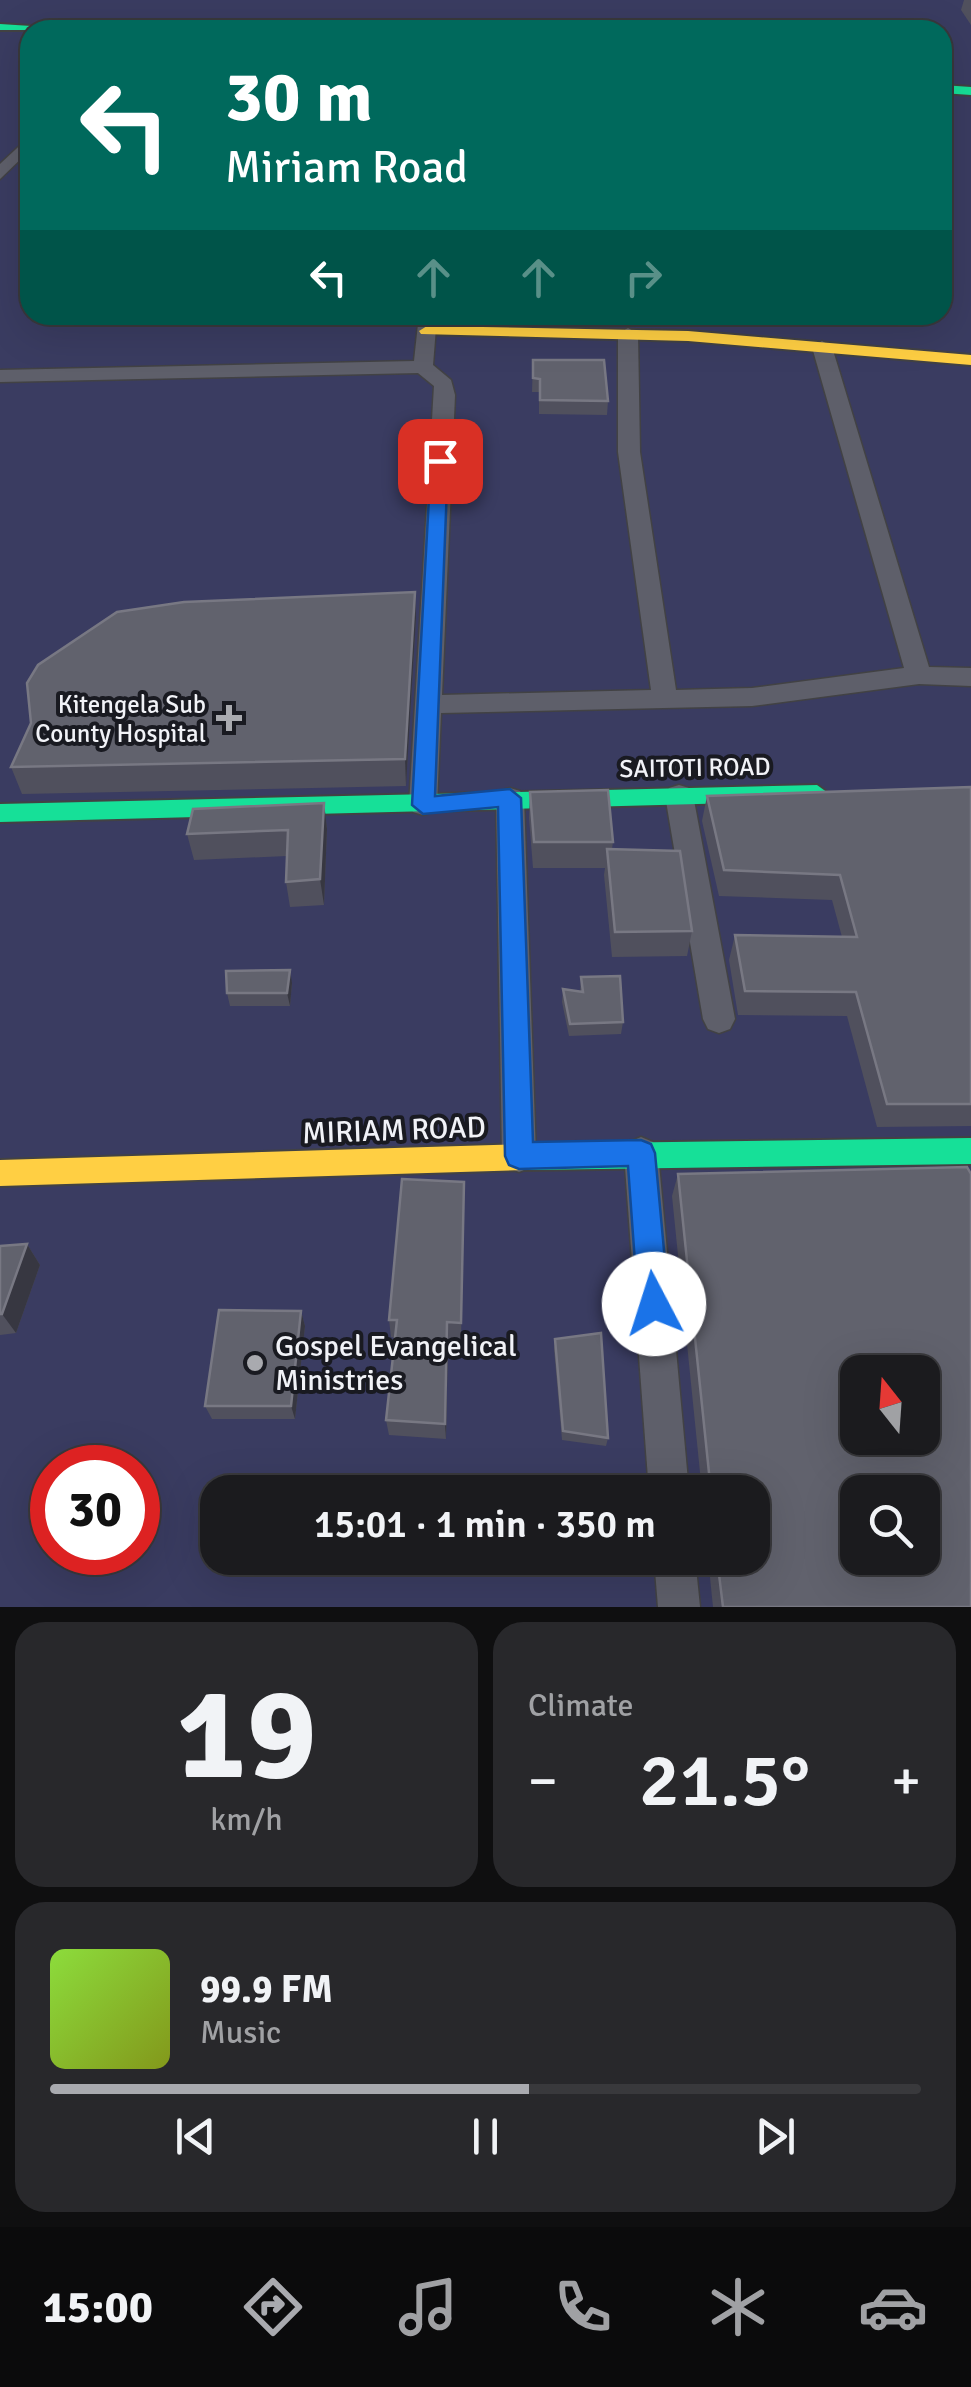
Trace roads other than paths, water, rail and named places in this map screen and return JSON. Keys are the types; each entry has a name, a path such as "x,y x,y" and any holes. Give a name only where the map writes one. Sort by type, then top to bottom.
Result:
{"street":[{"path":"0,174 20,152"},
{"path":"424,367 428,325"},
{"path":"464,325 971,360"},
{"path":"628,334 628,452 666,699"},
{"path":"822,347 918,676"},
{"path":"0,376 424,367 444,384 423,805"},
{"path":"426,704 752,697 918,676 971,677"},
{"name":"SAITOTI ROAD","path":"0,813 835,792"},
{"path":"679,795 718,1019"},
{"path":"510,798 519,1156"},
{"path":"641,1153 669,1475"},
{"name":"MIRIAM ROAD","path":"0,1173 641,1153 968,1162"},
{"path":"676,1575 679,1607"}],"place":[{"name":"Kitengela Sub County Hospital","path":"229,718"},
{"name":"Gospel Evangelical Ministries","path":"255,1363"}]}
